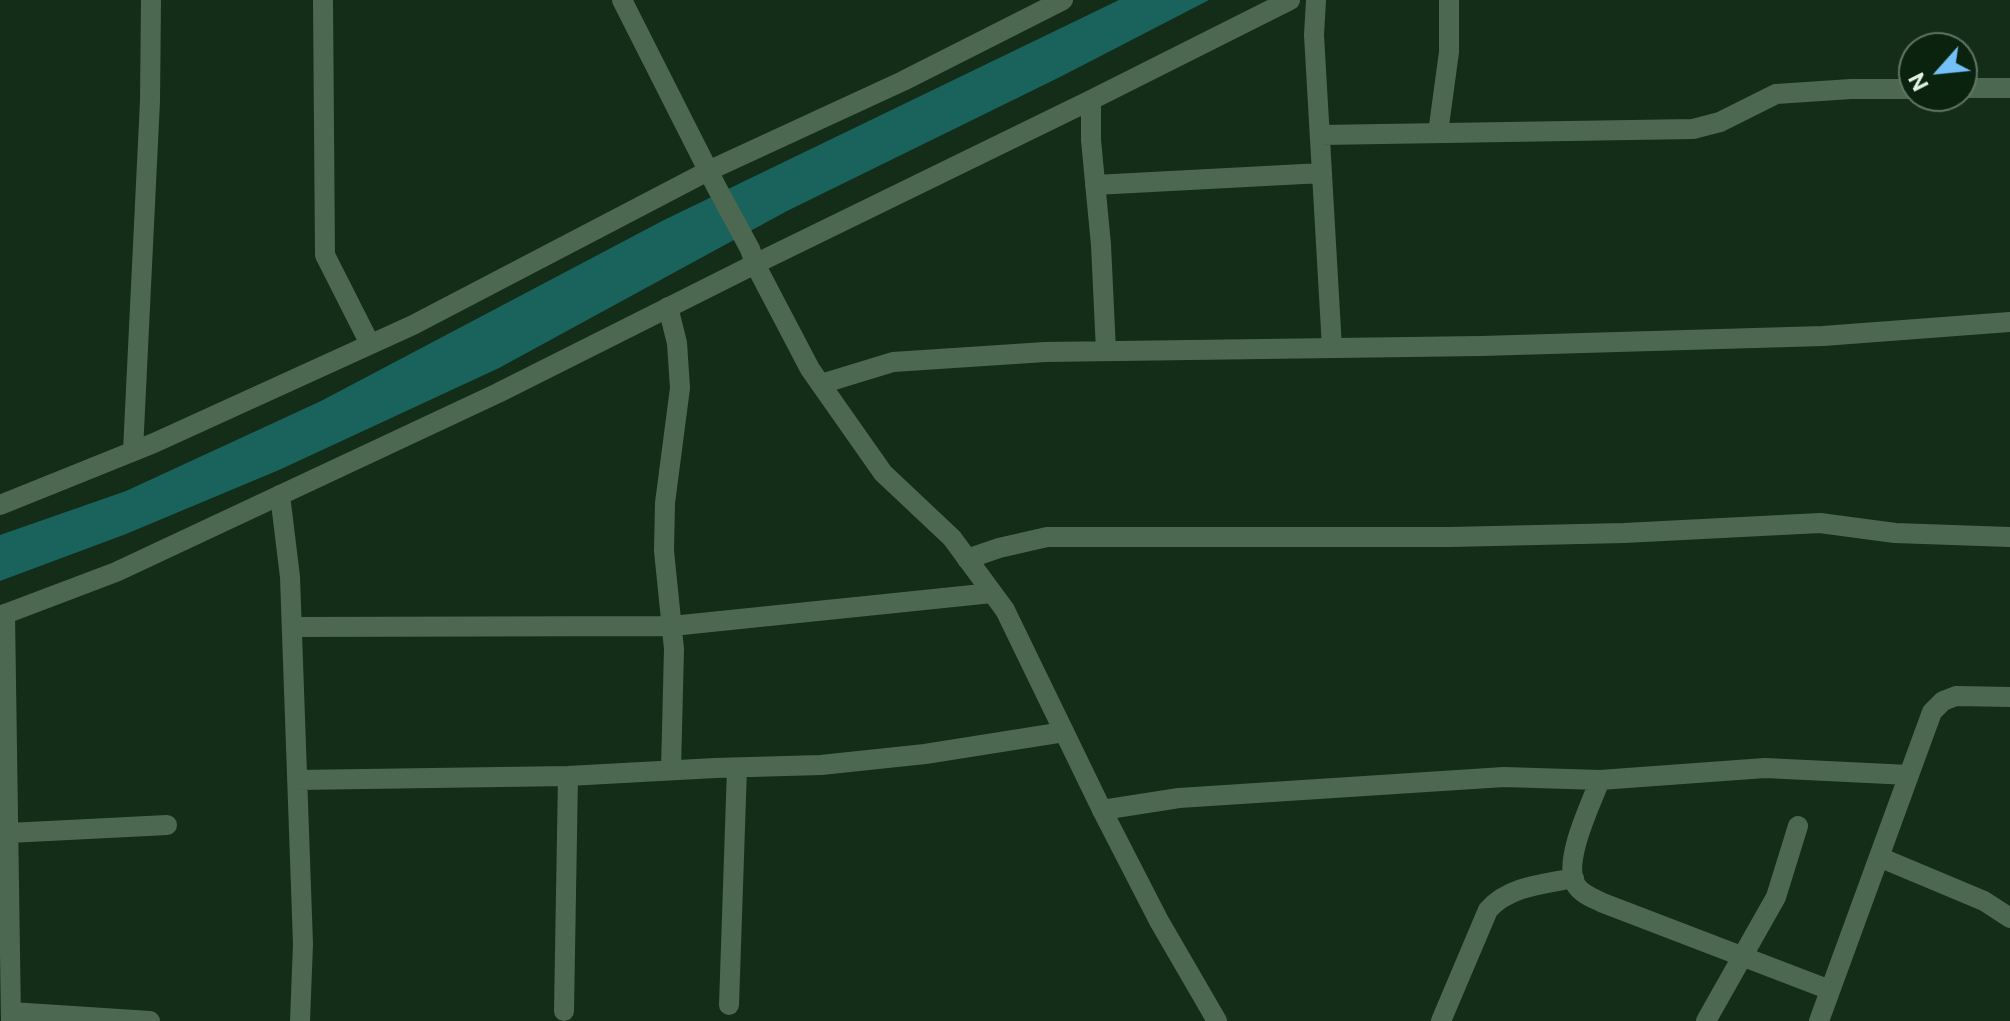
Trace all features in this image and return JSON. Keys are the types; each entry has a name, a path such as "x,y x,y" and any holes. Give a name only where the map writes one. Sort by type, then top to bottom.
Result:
{"street":[{"path":"133,451 150,101 151,0"},
{"path":"323,0 325,255 370,344"},
{"path":"622,0 810,369 883,473 952,538 1005,610 1159,921 1217,1021"},
{"path":"0,505 133,451 413,325 712,180 1063,0"},
{"path":"150,1021 11,1017 3,615 116,572 498,393 668,307 752,256 1091,100 1290,0"},
{"path":"1316,0 1314,35 1332,348"},
{"path":"1438,133 1449,52 1449,0"},
{"path":"1978,88 2010,88"},
{"path":"1320,135 1693,129 1720,122 1776,94 1898,89"},
{"path":"1091,100 1106,351"},
{"path":"1095,185 1322,173"},
{"path":"668,307 677,343 680,388 665,503 664,551 674,649 671,770"},
{"path":"821,384 893,362 1045,352 1481,346 1823,336 2010,322"},
{"path":"280,495 290,577 292,627 303,944 300,1021"},
{"path":"967,559 1047,537 1450,537 1624,533 1820,523 1895,533 2010,537"},
{"path":"292,627 672,626 992,593"},
{"path":"1819,1021 1932,712 1943,701 1956,696 2010,697"},
{"path":"297,780 568,776 842,764 1064,732"},
{"path":"729,1005 737,768"},
{"path":"1102,810 1179,798 1504,777 1600,780 1765,768 1909,775"},
{"path":"564,1011 568,776"},
{"path":"1600,780 1572,854 1576,886 1587,895 1830,990"},
{"path":"9,833 167,825"},
{"path":"1706,1021 1776,897 1798,826"},
{"path":"1879,857 1984,901 2010,918"},
{"path":"1441,1021 1488,910 1497,900 1516,890 1574,878"}],"water":[{"path":"1119,0 1209,0 787,211 499,368 279,470 126,534 0,581 0,535 126,491 321,401 664,220"}]}
